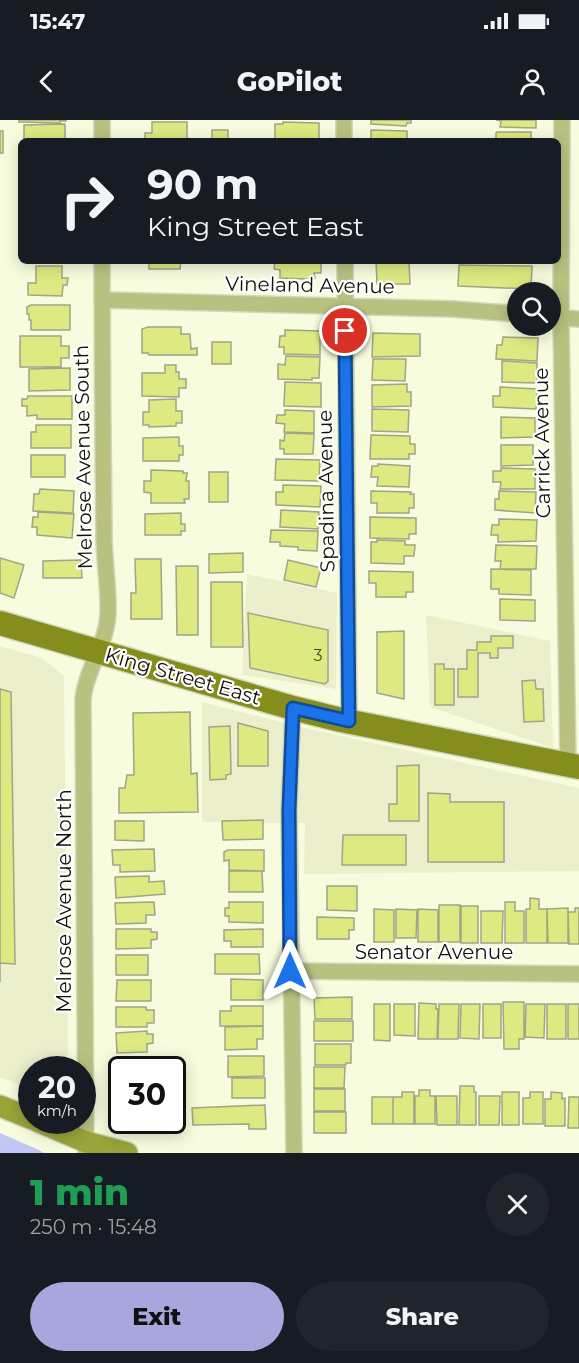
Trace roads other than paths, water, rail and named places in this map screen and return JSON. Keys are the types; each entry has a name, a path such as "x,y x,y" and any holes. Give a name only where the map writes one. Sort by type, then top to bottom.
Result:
{"main road":[{"name":"King Street East","path":"0,623 293,708 574,766"},
{"path":"0,1106 18,1114"},
{"path":"60,1134 86,1148 127,1153"}],"street":[{"path":"102,120 102,138"},
{"path":"344,120 344,138"},
{"name":"Carrick Avenue","path":"561,153 562,120"},
{"name":"Melrose Avenue South","path":"99,652 107,626 108,611 104,546 102,264"},
{"name":"Spadina Avenue","path":"345,264 349,721"},
{"name":"Carrick Avenue","path":"557,282 558,264"},
{"name":"Vineland Avenue","path":"102,300 453,309 507,313"},
{"path":"561,317 579,319"},
{"name":"Carrick Avenue","path":"557,336 574,766"},
{"name":"Melrose Avenue North","path":"86,1148 83,699 84,683 99,652"},
{"path":"293,708 289,810 294,1153"},
{"name":"Senator Avenue","path":"290,971 579,974"}]}
